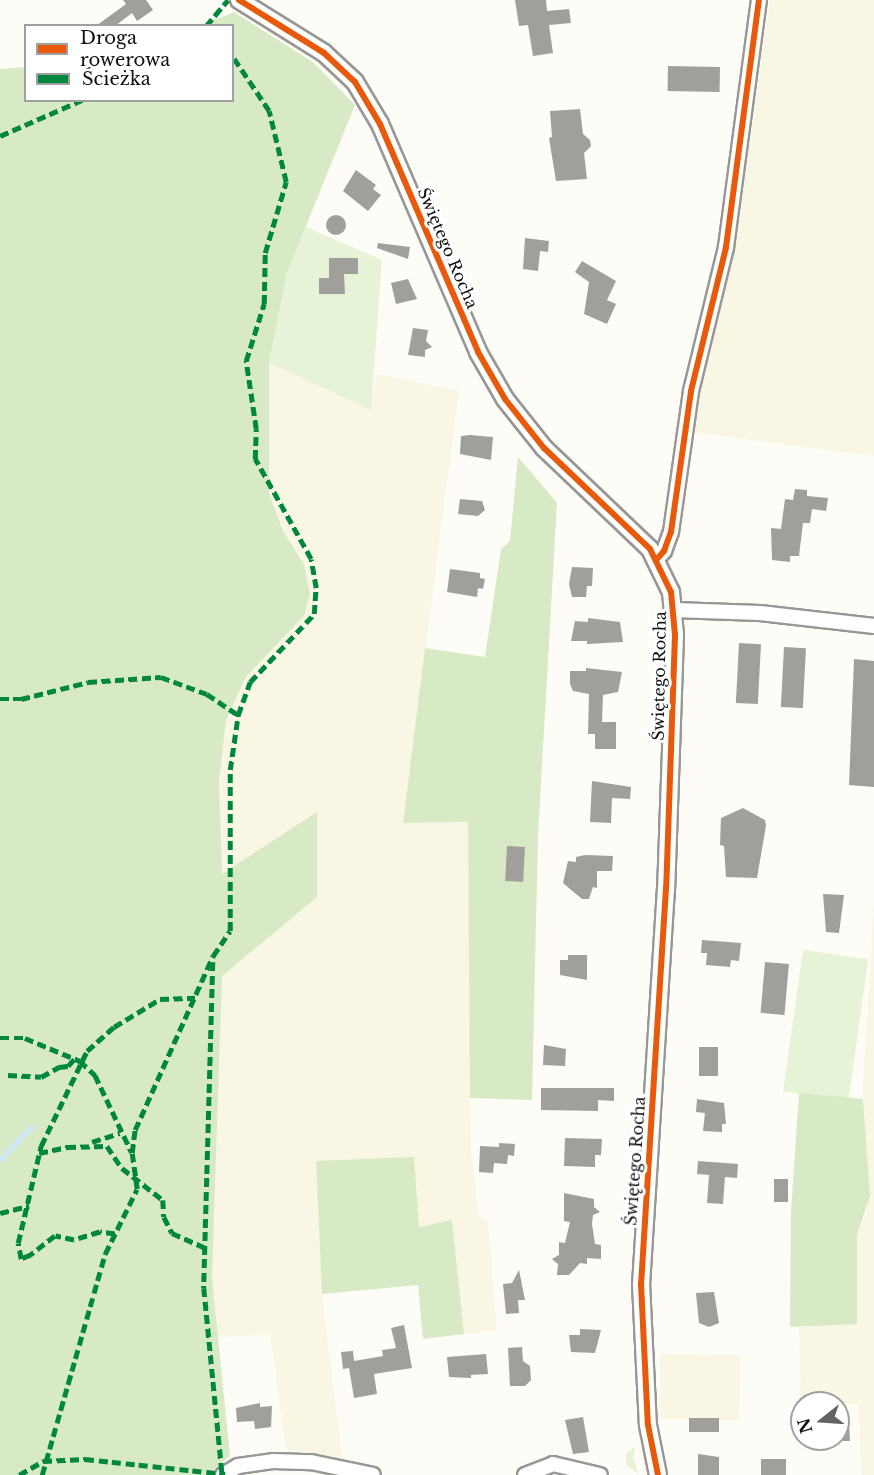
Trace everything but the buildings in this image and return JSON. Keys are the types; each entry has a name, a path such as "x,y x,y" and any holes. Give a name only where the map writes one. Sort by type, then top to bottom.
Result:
{"street":[{"name":"Świętego Rocha","path":"239,0 324,53 355,82 380,124 478,352 505,399 544,448 636,533 657,559 674,610 663,947 641,1284 648,1425 658,1475"},
{"path":"657,559 664,551 671,532 691,391 726,247 759,0"},
{"path":"674,610 760,613 874,626"},
{"path":"223,1475 238,1467 273,1461 311,1462 373,1475"},
{"path":"525,1475 553,1464 600,1475"}],"shaded area":[{"path":"770,0 874,0 874,456 691,432 736,238"},
{"path":"269,363 371,409 376,374 459,391 403,822 468,822 471,1151 479,1217 488,1222 497,1330 464,1334 452,1221 418,1228 316,1161 322,1294 343,1462 286,1449 270,1335 217,1337 212,1278 222,976 317,897 222,875 219,781 226,720 246,677 304,616 304,564 283,531 269,493"},
{"path":"874,901 874,1475 862,1475 858,1404 850,1404 850,1391 801,1391 799,1327 856,1324 857,1235 866,1213 863,1085"},
{"path":"660,1354 740,1355 739,1420 659,1419"}],"green space":[{"path":"234,12 313,62 355,105 287,273 269,363 269,493 283,531 304,564 310,594 304,616 246,677 226,720 219,781 222,874 317,812 317,897 222,976 212,1278 230,1456 213,1470 215,1475 0,1475 0,69 24,67 24,102 234,102 234,24 204,24"},
{"path":"306,227 382,260 371,410 269,363 287,273"},
{"path":"518,457 557,503 538,836 532,1100 470,1098 468,822 403,823 425,648 485,657 501,549 510,541"},
{"path":"803,950 868,959 848,1101 783,1092"},
{"path":"799,1093 863,1099 870,1196 857,1235 857,1324 790,1327 791,1211"},
{"path":"414,1157 419,1227 452,1220 464,1334 423,1339 418,1285 322,1294 316,1161"},
{"path":"635,1447 633,1458 639,1474 626,1465 626,1453"}],"waterway":[{"path":"0,1160 31,1127"}],"marked path":[{"path":"208,24 228,0"},
{"path":"42,1475 105,1254 137,1189 132,1153 135,1130 213,956 230,931 230,770 238,715 250,682 314,614 316,588 311,559 255,459 256,429 246,361 264,304 265,253 286,182 269,111 234,59"},
{"path":"0,136 77,102"},
{"path":"0,699 21,699 88,682 161,677 207,694 238,715"},
{"path":"213,962 204,1288 222,1472"},
{"path":"115,1234 100,1232 74,1240 55,1236 31,1255 21,1259 18,1243 41,1146 87,1051 114,1027 160,999 195,998"},
{"path":"0,1038 25,1038 80,1061 95,1075 132,1153"},
{"path":"8,1075 41,1077 59,1067 68,1066 75,1058"},
{"path":"92,1142 120,1133"},
{"path":"39,1153 67,1147 107,1146 122,1168 163,1200 164,1217 172,1233 205,1248"},
{"path":"0,1213 29,1206"},
{"path":"19,1475 43,1461 85,1459 225,1474"}],"cycle path":[{"path":"239,0 324,53 355,82 380,124 478,352 505,399 544,448 650,549 671,592 675,635 666,888 641,1284 648,1425 658,1475"},
{"path":"657,559 664,551 671,532 691,391 726,247 759,0"}]}
